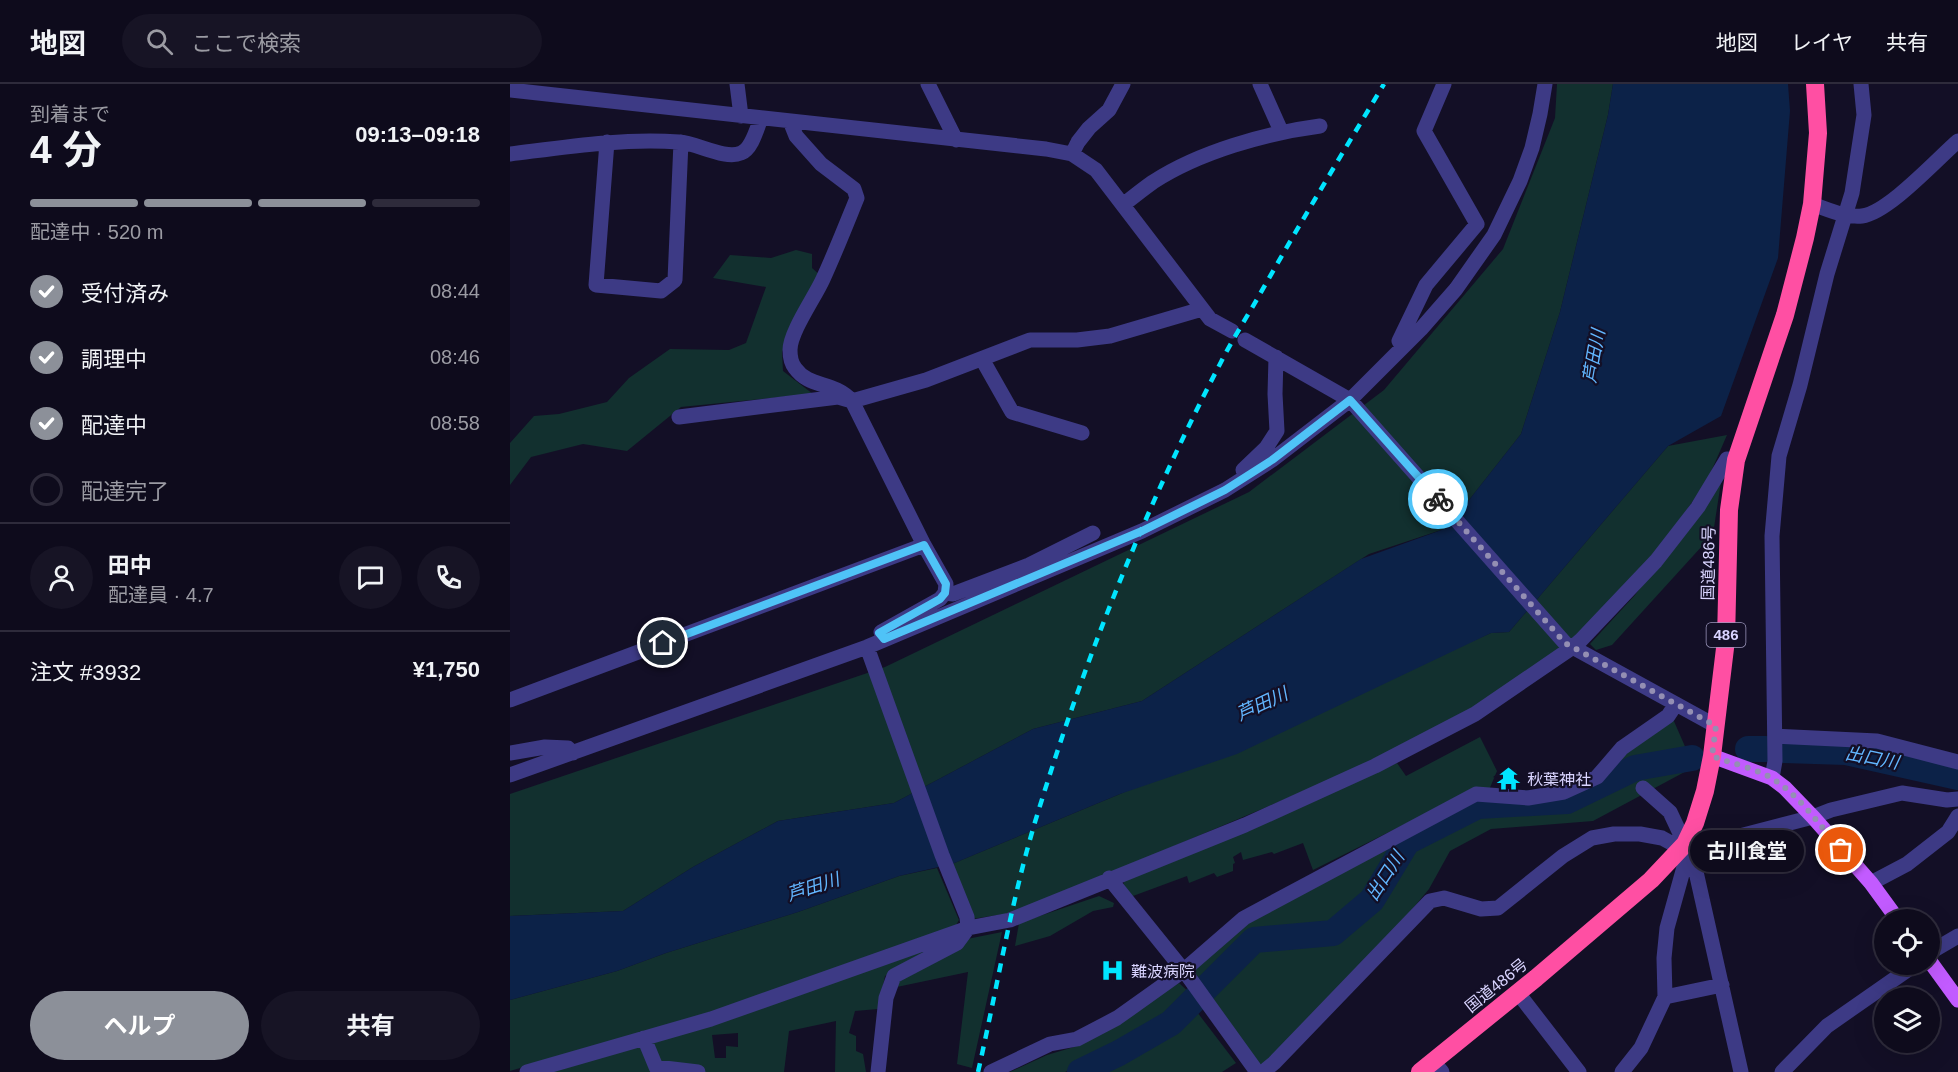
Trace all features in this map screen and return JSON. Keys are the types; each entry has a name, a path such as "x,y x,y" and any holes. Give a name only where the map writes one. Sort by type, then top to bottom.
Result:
{"highway":[{"name":"国道486号","path":"1432,1068 1651,880 1685,844 1695,823 1705,791 1712,756 1726,640 1729,510 1736,460 1785,315 1805,238 1812,204 1818,133 1815,84"}],"main road":[{"path":"1712,756 1772,778 1785,788 1871,883 1890,909"},
{"path":"1940,975 1958,1000"}],"street":[{"path":"737,84 741,116"},
{"path":"928,84 956,140"},
{"path":"1072,154 1089,128 1109,110 1123,84"},
{"path":"1260,84 1281,131"},
{"path":"1403,347 1400,341 1426,285 1477,224 1424,130 1444,84"},
{"path":"881,636 1142,531 1225,490 1354,404 1456,290 1494,235 1520,181 1532,148 1545,84"},
{"path":"1772,778 1775,736 1772,536 1779,456 1800,385 1827,274 1852,194 1864,115 1861,84"},
{"path":"510,90 1072,154 1096,170 1210,319 1232,331"},
{"path":"510,154 607,142 681,142 732,155 743,153 750,144 761,118"},
{"path":"510,775 867,647 940,599 945,593 946,584 852,401 845,393 830,386 805,380 792,365 789,349 823,281 856,198 854,189 821,164 795,136 790,121"},
{"path":"1123,205 1154,182 1208,154 1281,131 1320,126"},
{"path":"1812,204 1845,214 1862,216 1882,209 1958,141"},
{"path":"607,142 596,285 661,291 675,280 681,142"},
{"path":"679,417 838,397 852,401 926,380 1030,340 1077,340 1110,336 1202,309"},
{"path":"1245,340 1354,404 1569,645 1716,726"},
{"path":"1238,482 1238,475 1266,448 1277,431 1276,357"},
{"path":"982,359 1012,412 1082,434"},
{"path":"527,1072 711,1019 968,923 1010,920 1109,878 1245,825 1375,766 1475,714 1569,645 1656,561 1698,507 1726,459 1736,460"},
{"path":"945,593 953,594 1029,565 1093,533"},
{"path":"510,700 924,545"},
{"path":"867,647 968,923 957,943 894,976 886,998 878,1072"},
{"path":"991,1072 1050,1044 1077,1040 1117,1018 1186,973 1244,918 1476,794 1528,798 1564,792 1597,777 1622,748 1668,716 1676,704"},
{"path":"1775,736 1877,741 1958,762"},
{"path":"510,753 545,747 568,748 573,753"},
{"path":"1643,788 1670,812 1692,854 1741,1072"},
{"path":"1109,878 1186,973 1259,1071 1274,1063 1430,901 1444,898 1481,909 1498,908 1563,856 1592,838 1614,834 1640,834 1662,838 1673,844 1706,845 1902,793 1947,800 1958,799"},
{"path":"1871,883 1907,864 1932,845 1948,832 1958,816"},
{"path":"1622,1072 1641,1047 1665,997 1664,958 1667,928 1684,867 1685,844"},
{"path":"1940,947 1958,936"},
{"path":"1782,1072 1827,1026 1900,975"},
{"path":"1665,997 1722,985"},
{"path":"1518,993 1579,1072"},
{"path":"644,1038 656,1067 698,1072"}],"green space":[{"path":"1557,84 1613,84 1608,115 1560,312 1521,434 1447,528 1369,554 1142,701 1033,729 894,803 778,821 693,867 623,911 510,916 510,794 885,667 1249,492 1384,390 1503,249 1555,118"},
{"path":"796,250 812,254 812,268 822,277 796,315 782,352 783,371 813,394 681,407 627,451 583,444 531,457 510,485 510,443 534,416 559,414 607,402 629,378 670,349 729,350 746,343 766,287 713,278 730,255 771,258"},
{"path":"1727,435 1707,481 1657,552 1585,628 1555,654 1476,706 1354,770 1153,855 1017,912 972,919 952,864 1120,794 1491,633 1509,632 1668,446"},
{"path":"1721,482 1713,534 1612,645 1596,650 1590,644 1635,595"},
{"path":"1673,719 1694,767 1593,821 1491,829 1450,851 1429,889 1384,943 1266,1062 1259,1065 1193,970 1243,925 1476,799 1562,798"},
{"path":"1480,737 1497,771 1489,790 1475,789 1313,870 1303,843 1274,854 1272,852 1243,860 1241,852 1233,857 1235,863 1233,871 1217,877 1214,873 1189,883 1187,876 1133,896 1123,889 1124,880 1397,763 1406,776"},
{"path":"937,868 959,920 955,927 746,1002 510,1071 510,1000 617,971 666,953 798,912 899,876"},
{"path":"1099,896 1114,903 1113,907 1093,911 1050,936 1015,946 1019,923"},
{"path":"1002,932 972,1068 957,1064 968,972 892,988 899,978 967,939"},
{"path":"944,944 885,976 878,1009 855,1011 849,1033 856,1036 856,1051 863,1054 866,1072 835,1072 836,1021 789,1031 784,1072 546,1072","holes":["738,1033 738,1047 726,1046 726,1058 715,1058 712,1035"]},
{"path":"1179,983 1191,994 1164,1021 1102,1055 1065,1072 1010,1072 1047,1055 1074,1047"},
{"path":"1194,1008 1236,1063 1222,1072 1096,1072 1127,1057"}],"water":[{"name":"芦田川","path":"1613,84 1788,84 1790,111 1778,258 1721,416 1668,446 1509,632 1491,633 1237,754 1120,794 952,864 899,876 798,912 666,953 617,971 510,1000 510,916 623,911 693,867 778,821 894,803 1033,729 1142,701 1361,559 1447,528 1521,434 1560,312 1608,115"}],"waterway":[{"name":"出口川","path":"1748,749 1766,749"},
{"name":"出口川","path":"1784,750 1846,752 1958,777"},
{"name":"出口川","path":"1080,1072 1171,1023 1254,940 1333,933 1372,900 1407,842 1478,806 1567,801 1635,768 1692,758"}],"railway":[{"path":"978,1072 1029,841 1057,752 1119,582 1167,472 1225,355 1384,84"}],"way so far":[{"path":"1438,499 1565,643 1716,726 1712,756 1772,778 1813,817 1841,850"}],"place":[{"name":"秋葉神社","path":"1509,779"},
{"name":"古川食堂","path":"1841,850"},
{"name":"難波病院","path":"1113,971"}],"route":[{"path":"663,643 924,545 946,584 945,593 940,599 879,633 884,639 1142,531 1225,490 1272,460 1350,400 1438,499"}]}
